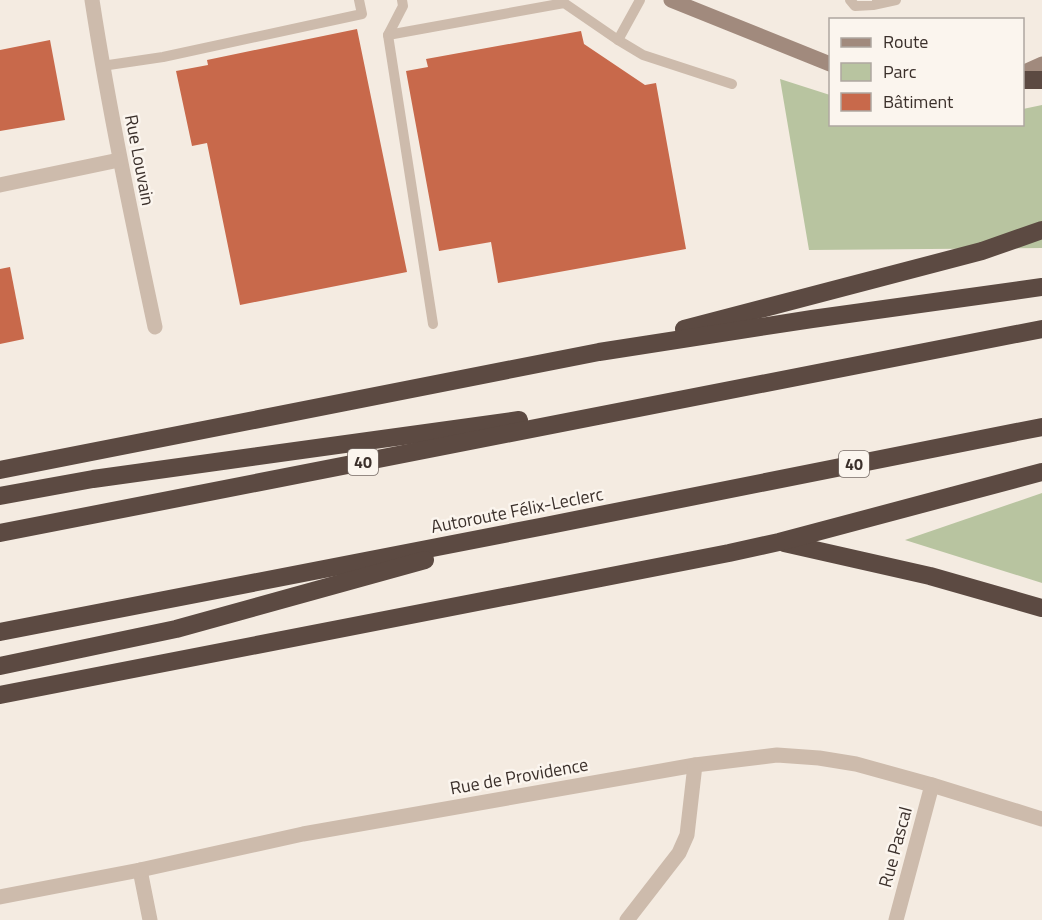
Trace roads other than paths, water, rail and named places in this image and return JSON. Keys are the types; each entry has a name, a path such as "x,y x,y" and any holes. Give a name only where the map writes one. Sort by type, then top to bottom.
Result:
{"highway":[{"path":"1024,80 1042,80"},
{"path":"598,352 982,251 1042,230"},
{"path":"0,470 598,352 1042,287"},
{"name":"40","path":"0,533 1042,329"},
{"path":"0,496 93,479 726,391"},
{"name":"Autoroute Félix-Leclerc","path":"0,632 1042,427"},
{"path":"0,695 779,542 1042,472"},
{"path":"0,666 177,628 545,526"},
{"path":"779,542 930,576 1042,608"}],"street":[{"name":"Rue Louvain","path":"92,0 119,160 155,327"},
{"path":"671,0 829,63"},
{"path":"1024,73 1042,64"},
{"path":"0,185 119,160"},
{"name":"Rue de Providence","path":"0,897 140,870 303,834 695,765 777,755 856,764 932,784 1042,819"},
{"path":"627,920 680,854 687,835 695,765"},
{"name":"Rue Pascal","path":"896,920 932,784"},
{"path":"140,870 150,920"}],"lane":[{"path":"102,66 164,57 362,14 359,0"},
{"path":"402,0 403,6 388,35 433,324"},
{"path":"618,40 640,0"},
{"path":"850,0 855,6 873,6 896,0"},
{"path":"388,35 564,3 643,55 732,84"}]}
